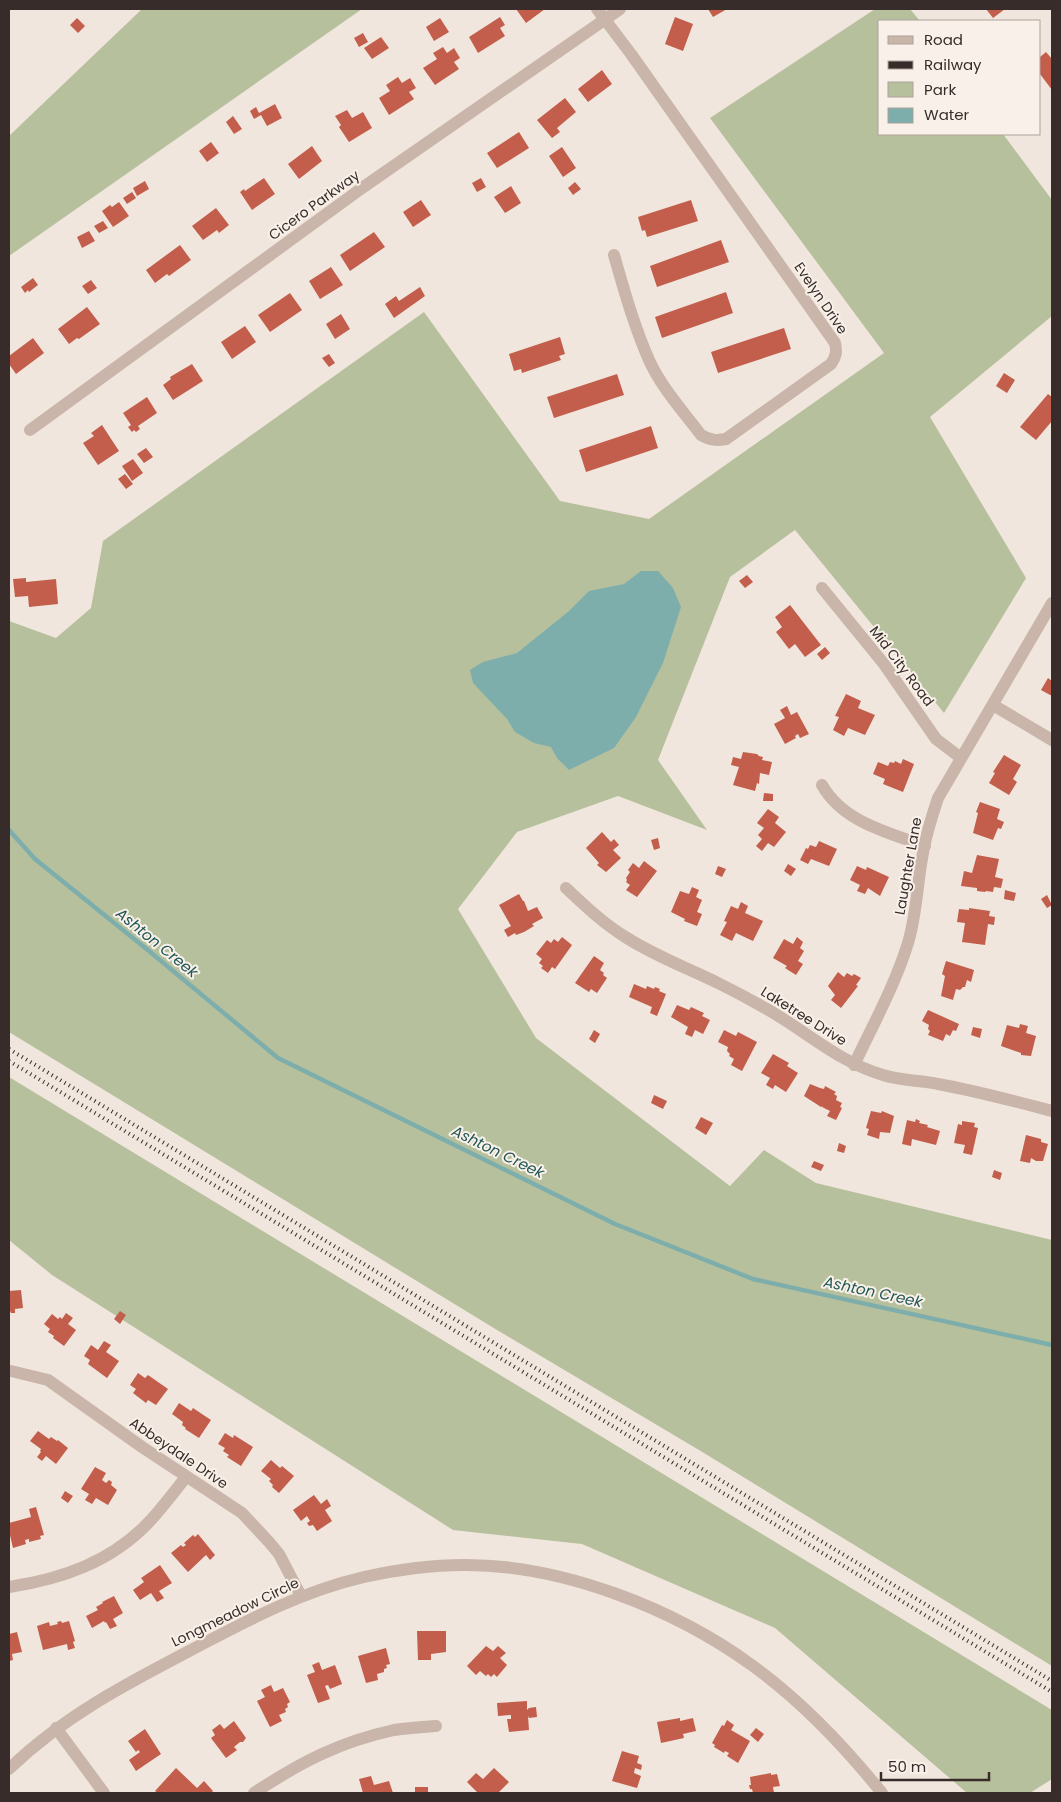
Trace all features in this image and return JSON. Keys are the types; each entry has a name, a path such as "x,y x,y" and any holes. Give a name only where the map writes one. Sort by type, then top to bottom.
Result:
{"street":[{"name":"Cicero Parkway","path":"30,430 601,14 620,9"},
{"name":"Evelyn Drive","path":"601,14 835,343 837,351 835,358 831,364 726,439 708,440 701,435 660,380 649,360 614,255"},
{"name":"Mid City Road","path":"822,588 884,664 936,739 961,758"},
{"name":"Laughter Lane","path":"854,1064 900,966 908,942 916,912 924,846 938,798 1052,603"},
{"path":"993,705 1052,740"},
{"path":"822,785 836,805 847,813 871,826 924,846"},
{"name":"Laketree Drive","path":"566,888 600,919 627,938 650,952 722,984 768,1009 829,1051 854,1064 883,1075 909,1081 935,1083 982,1092 1052,1111"},
{"name":"Abbeydale Drive","path":"11,1371 48,1380 186,1477 242,1513 279,1554 301,1596"},
{"path":"9,1587 68,1574 95,1562 121,1545 148,1523 186,1477"},
{"name":"Longmeadow Circle","path":"9,1769 56,1728 87,1707 258,1615 301,1596 362,1577 392,1571 463,1565 493,1566 575,1581 616,1594 679,1621 752,1665 774,1682 845,1749 882,1793"},
{"path":"254,1793 290,1769 325,1751 396,1730 436,1726"},
{"path":"56,1728 104,1793"}],"green space":[{"path":"142,9 362,9 9,256 9,136"},
{"path":"875,9 910,9 919,20 878,20 878,135 1004,135 1052,200 1052,316 930,417 1026,578 944,713 795,530 730,577 658,760 707,830 618,796 517,832 458,909 536,1038 730,1186 764,1150 816,1183 1052,1240 1052,1666 9,1032 9,621 56,638 91,608 103,541 424,312 560,501 649,519 884,353 710,118"},
{"path":"9,1077 1052,1710 1052,1779 1030,1793 967,1793 775,1628 582,1544 453,1530 52,1275 9,1240"}],"water":[{"path":"641,571 658,571 673,588 681,607 663,663 636,717 614,748 569,770 557,758 551,747 534,743 515,732 507,719 473,683 470,670 483,662 517,653 569,611 589,591 624,584"}],"building":[{"path":"516,9 545,9 526,23"},
{"path":"708,9 727,9 713,17"},
{"path":"986,9 1005,9 993,18"},
{"path":"500,17 505,25 500,28 505,36 478,53 469,37"},
{"path":"675,17 693,24 683,51 665,44"},
{"path":"77,18 85,26 78,33 70,25"},
{"path":"440,18 449,32 434,41 426,27"},
{"path":"363,33 368,42 359,47 354,38"},
{"path":"381,37 389,48 372,59 364,48"},
{"path":"443,47 447,53 454,48 460,58 454,62 459,69 435,85 423,68 437,59 433,53"},
{"path":"1046,52 1052,59 1052,90 1041,75 1041,56"},
{"path":"602,70 612,84 588,102 578,89"},
{"path":"398,77 402,83 410,78 416,88 409,92 414,99 389,115 379,98 390,91 386,85"},
{"path":"565,98 576,112 557,128 560,132 552,138 537,120"},
{"path":"275,104 282,118 267,126 261,115 254,119 250,111 256,107 259,113"},
{"path":"347,110 352,118 363,112 372,128 349,142 339,127 341,125 335,116"},
{"path":"233,116 242,129 234,134 226,122"},
{"path":"519,132 529,148 497,168 487,153"},
{"path":"211,142 219,153 207,162 199,151"},
{"path":"312,146 322,161 299,179 288,164"},
{"path":"562,147 576,168 563,177 549,156"},
{"path":"264,178 275,194 252,210 240,192 244,189 245,191"},
{"path":"481,178 486,187 477,192 472,183"},
{"path":"145,181 149,189 137,196 133,188"},
{"path":"575,182 581,189 573,195 568,188"},
{"path":"511,186 521,203 505,213 494,197"},
{"path":"132,192 136,198 127,204 123,198"},
{"path":"421,200 431,215 413,227 403,212"},
{"path":"691,200 698,221 647,237 645,230 642,231 638,217"},
{"path":"119,202 129,216 113,227 102,211 110,205 112,207"},
{"path":"216,208 229,225 219,233 217,230 203,240 192,226"},
{"path":"103,221 108,228 99,233 94,226"},
{"path":"89,231 95,241 82,248 77,237"},
{"path":"374,232 385,247 350,271 340,255"},
{"path":"721,240 729,262 657,287 650,266"},
{"path":"180,245 191,260 169,276 167,274 155,283 146,270"},
{"path":"331,267 343,285 320,299 309,281"},
{"path":"33,278 38,285 25,293 21,287"},
{"path":"91,280 97,288 88,294 82,286"},
{"path":"420,287 425,296 394,318 385,304 396,296 399,301"},
{"path":"726,292 733,313 662,338 655,317"},
{"path":"290,293 302,310 270,332 258,315"},
{"path":"87,307 100,324 69,344 58,329"},
{"path":"341,314 350,329 335,339 326,324"},
{"path":"245,326 256,342 232,359 221,342"},
{"path":"784,328 791,349 718,373 711,352"},
{"path":"560,337 565,354 559,356 561,360 522,373 521,369 514,371 509,354"},
{"path":"33,338 44,353 16,374 9,364 9,356"},
{"path":"329,354 335,363 329,367 322,358"},
{"path":"192,364 203,381 173,400 163,385 171,379 170,377"},
{"path":"1004,373 1015,380 1007,393 996,386"},
{"path":"617,374 624,395 554,418 547,397"},
{"path":"1048,394 1052,397 1052,421 1036,440 1020,427"},
{"path":"147,397 157,413 138,426 140,429 132,432 128,427 131,425 123,413"},
{"path":"102,425 119,451 98,465 83,443 94,436 91,433"},
{"path":"651,426 658,448 586,472 579,450"},
{"path":"146,448 153,457 144,463 137,454"},
{"path":"133,459 143,473 132,481 122,466"},
{"path":"125,474 133,484 126,489 118,479"},
{"path":"747,575 753,582 745,588 739,581"},
{"path":"26,578 26,582 56,579 58,604 29,607 28,596 15,597 13,579"},
{"path":"790,605 821,645 805,657 795,644 789,649 776,632 782,627 775,617"},
{"path":"825,647 830,653 822,660 817,654"},
{"path":"1048,678 1052,681 1052,696 1041,690"},
{"path":"846,694 861,701 858,708 875,715 865,735 848,728 844,736 833,730 839,717 835,716"},
{"path":"787,706 791,715 797,712 809,734 800,738 798,734 795,736 796,738 785,744 774,724 785,718 780,710"},
{"path":"743,752 757,754 763,757 762,760 772,762 769,775 760,773 759,784 757,783 755,791 733,785 739,767 731,765 733,757 741,759"},
{"path":"1004,755 1021,765 1013,779 1017,782 1009,795 989,783 995,773 993,772"},
{"path":"903,759 914,764 903,792 883,784 885,779 873,774 878,762 888,766 890,762 894,763 895,761 901,764"},
{"path":"764,793 773,794 773,801 763,801"},
{"path":"980,802 1000,809 997,819 1004,822 1001,829 998,828 993,840 973,833 978,813 976,812"},
{"path":"768,809 779,817 775,823 786,832 774,847 768,843 762,851 756,846 762,839 758,835 764,828 757,823"},
{"path":"602,832 611,842 614,839 619,845 613,850 621,858 606,872 597,865 599,863 586,848"},
{"path":"658,838 660,848 654,850 651,840"},
{"path":"819,841 837,849 829,866 811,859 808,864 800,860 806,848 808,849 810,845 816,847"},
{"path":"977,855 999,859 995,877 1003,879 1001,888 994,887 993,892 985,892 977,891 977,888 961,886 964,871 972,873"},
{"path":"644,861 657,871 637,897 626,890 630,885 626,882 626,878 630,872 628,870 633,863 639,868"},
{"path":"788,864 796,869 791,876 784,871"},
{"path":"718,866 726,869 722,877 715,874"},
{"path":"857,866 866,870 867,867 889,877 880,896 868,888 865,894 857,891 860,885 850,880"},
{"path":"692,887 699,890 696,897 702,900 697,912 702,914 697,926 684,921 685,919 671,912 680,891 689,894"},
{"path":"1005,890 1016,893 1014,901 1004,899"},
{"path":"519,894 528,911 537,907 543,918 532,924 534,926 524,932 516,935 515,933 508,937 504,930 511,926 499,905"},
{"path":"1047,895 1052,905 1047,908 1041,899"},
{"path":"741,902 748,906 745,913 763,921 753,941 736,933 732,941 720,935 727,922 724,921 731,906 738,909"},
{"path":"969,908 990,911 989,916 995,917 994,925 988,924 985,945 962,942 965,923 957,922 959,909 969,910"},
{"path":"562,937 572,945 555,969 552,967 548,973 541,968 543,966 539,963 542,959 536,954 547,940 551,943 554,939 558,942"},
{"path":"797,937 803,942 800,948 804,951 798,961 803,964 796,975 785,968 787,966 773,958 784,939 793,944"},
{"path":"594,956 604,963 600,970 607,978 597,993 591,989 589,992 575,983"},
{"path":"946,961 974,970 971,982 967,980 965,987 960,990 956,989 953,1000 941,996 945,976 942,974"},
{"path":"838,972 844,977 847,973 861,978 856,985 858,986 841,1008 831,1000 835,995 828,986"},
{"path":"634,984 646,989 647,986 654,989 655,987 666,994 657,1016 650,1013 652,1007 629,997"},
{"path":"677,1005 689,1010 691,1007 704,1013 702,1016 710,1020 703,1034 695,1030 692,1037 685,1034 688,1027 671,1017"},
{"path":"928,1010 959,1024 956,1031 953,1030 950,1036 946,1034 943,1041 928,1035 930,1031 928,1029 929,1025 922,1021"},
{"path":"1020,1024 1028,1026 1026,1033 1036,1036 1031,1056 1021,1055 1021,1053 1001,1046 1007,1025 1019,1028"},
{"path":"973,1027 982,1029 980,1038 971,1035"},
{"path":"594,1030 600,1034 595,1043 589,1039"},
{"path":"724,1030 736,1036 738,1032 757,1042 742,1071 731,1065 734,1059 729,1056 728,1047 718,1042"},
{"path":"773,1054 789,1063 787,1066 798,1073 786,1092 775,1085 773,1089 766,1085 770,1078 761,1073"},
{"path":"810,1084 824,1089 825,1086 836,1092 834,1094 837,1096 836,1100 842,1103 840,1107 842,1108 836,1120 827,1116 830,1111 804,1096"},
{"path":"654,1095 667,1101 663,1109 651,1103"},
{"path":"871,1111 881,1113 882,1111 894,1116 890,1133 880,1132 879,1139 867,1135 869,1129 866,1128"},
{"path":"701,1117 713,1123 706,1135 695,1128"},
{"path":"916,1119 920,1121 919,1123 928,1125 927,1127 940,1131 936,1145 912,1139 911,1146 902,1144 907,1120 915,1122"},
{"path":"962,1121 975,1123 974,1127 978,1128 972,1155 963,1153 965,1145 954,1143 958,1124 962,1125"},
{"path":"1026,1135 1041,1139 1041,1142 1048,1144 1043,1161 1036,1161 1031,1158 1030,1163 1020,1161"},
{"path":"839,1143 846,1146 844,1153 837,1151"},
{"path":"814,1161 824,1165 821,1171 811,1167"},
{"path":"994,1170 1002,1173 1000,1180 992,1177"},
{"path":"21,1290 23,1308 15,1309 15,1313 11,1313 9,1309 9,1291"},
{"path":"120,1311 126,1315 120,1324 114,1319"},
{"path":"66,1313 73,1318 68,1324 76,1330 64,1346 53,1338 54,1336 48,1332 50,1329 44,1324 52,1314 58,1319 60,1317 62,1319"},
{"path":"104,1341 111,1345 106,1352 119,1361 107,1378 88,1364 90,1360 84,1356 91,1345 98,1350"},
{"path":"138,1373 145,1378 148,1375 168,1389 156,1405 148,1400 146,1403 133,1393 136,1389 130,1385"},
{"path":"179,1403 191,1411 193,1408 211,1420 199,1438 185,1429 182,1425 183,1422 172,1414"},
{"path":"38,1431 49,1439 51,1437 58,1440 68,1448 56,1464 46,1456 42,1461 37,1457 41,1449 30,1441"},
{"path":"225,1433 233,1438 234,1435 253,1447 241,1466 227,1457 229,1455 223,1451 225,1448 218,1444"},
{"path":"271,1460 294,1476 279,1493 272,1487 273,1485 269,1481 271,1479 261,1471"},
{"path":"95,1467 106,1473 102,1480 106,1483 109,1480 112,1482 111,1485 117,1490 108,1505 96,1498 92,1504 85,1500 89,1494 81,1489"},
{"path":"65,1491 73,1496 68,1503 61,1498"},
{"path":"314,1495 321,1504 327,1499 331,1506 325,1510 332,1521 317,1531 313,1525 309,1526 307,1523 310,1521 307,1516 301,1521 293,1510"},
{"path":"36,1507 44,1535 40,1536 41,1539 29,1542 29,1539 25,1540 26,1544 13,1548 9,1523 31,1517 29,1509"},
{"path":"198,1534 215,1555 210,1560 206,1555 188,1572 171,1553 181,1545 183,1547 186,1545 184,1543 193,1535 195,1537"},
{"path":"160,1565 172,1583 159,1591 164,1598 157,1602 151,1593 140,1600 133,1590 144,1582 141,1578"},
{"path":"114,1596 123,1613 113,1619 117,1626 110,1629 104,1621 92,1628 86,1616 98,1610 96,1607 102,1602"},
{"path":"61,1621 62,1623 69,1621 75,1641 73,1642 75,1648 68,1650 67,1644 43,1650 37,1626 49,1622 50,1626"},
{"path":"417,1631 446,1631 446,1652 431,1654 431,1660 418,1660"},
{"path":"17,1632 22,1652 12,1654 13,1660 9,1661 9,1634"},
{"path":"486,1646 493,1651 498,1646 506,1653 500,1658 507,1665 497,1677 494,1674 491,1677 488,1674 486,1676 480,1671 476,1675 467,1666"},
{"path":"386,1648 390,1664 386,1665 387,1668 384,1669 384,1672 377,1674 378,1680 366,1683 358,1656"},
{"path":"319,1662 322,1670 335,1665 342,1684 330,1689 328,1685 325,1686 330,1699 318,1703 307,1675 315,1672 312,1665"},
{"path":"271,1685 274,1692 283,1688 290,1702 285,1709 286,1712 279,1715 282,1721 270,1727 257,1701 265,1697 261,1690"},
{"path":"527,1701 527,1710 536,1707 537,1717 529,1718 528,1716 529,1730 509,1732 507,1719 511,1719 511,1715 498,1716 497,1703"},
{"path":"680,1718 680,1721 693,1718 696,1731 683,1734 684,1738 661,1743 657,1722"},
{"path":"727,1720 734,1725 731,1730 750,1741 738,1763 727,1756 729,1753 725,1751 724,1753 714,1747 715,1745 712,1743"},
{"path":"234,1721 246,1738 234,1747 237,1750 226,1758 211,1738 215,1735 212,1730 220,1724 224,1729"},
{"path":"756,1728 764,1734 758,1742 750,1735"},
{"path":"145,1729 161,1754 136,1771 129,1760 140,1752 138,1750 136,1752 128,1741"},
{"path":"622,1751 639,1756 637,1763 642,1765 641,1770 635,1768 634,1773 641,1776 637,1788 612,1781"},
{"path":"176,1768 197,1788 204,1781 213,1791 211,1793 158,1793 155,1791"},
{"path":"494,1768 509,1782 498,1793 478,1793 467,1782 476,1773 483,1779"},
{"path":"771,1773 771,1775 777,1774 780,1786 773,1787 774,1793 753,1793 749,1785 751,1785 750,1777"},
{"path":"371,1776 374,1785 389,1781 393,1793 363,1793 359,1779"},
{"path":"415,1787 428,1787 428,1793 415,1793"}],"waterway":[{"name":"Ashton Creek","path":"9,830 35,859 278,1058 615,1224 753,1279 1052,1345"}],"railway":[{"path":"9,1049 1052,1681"},
{"path":"9,1061 1052,1692"}]}
